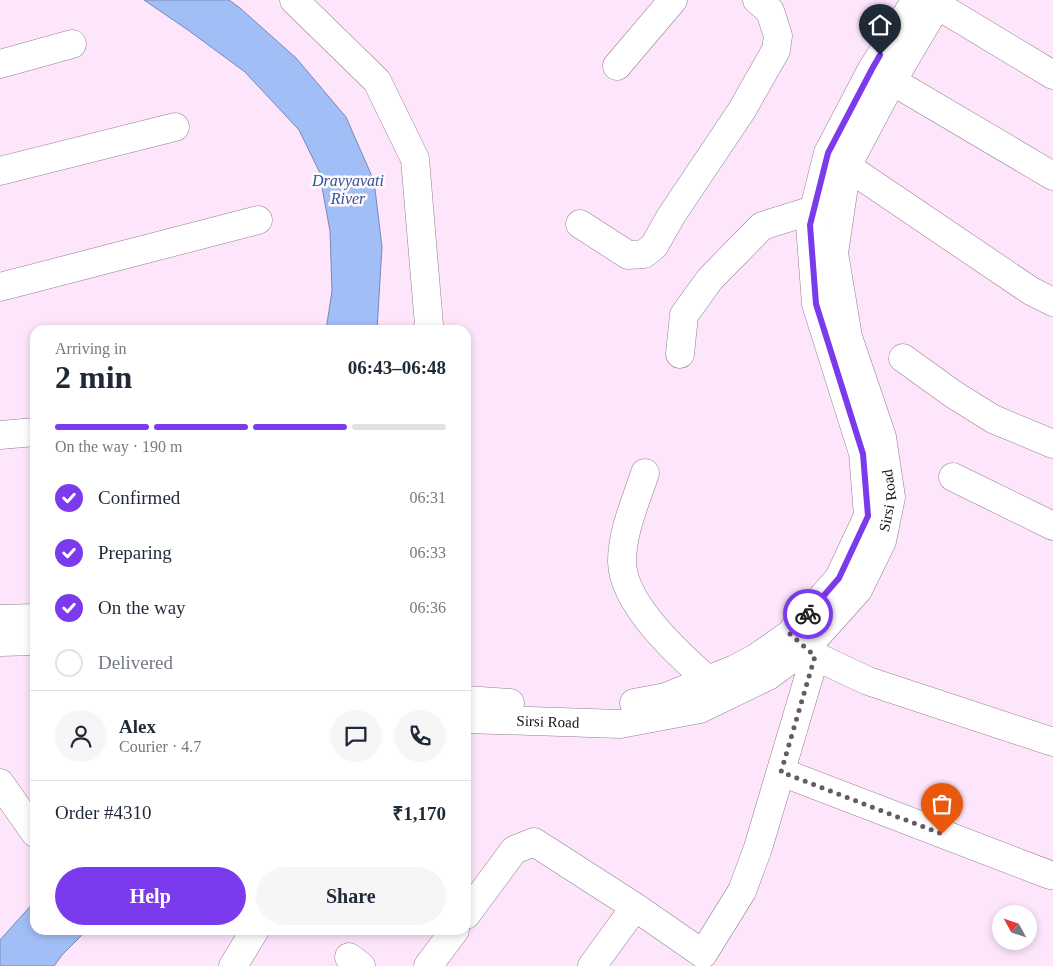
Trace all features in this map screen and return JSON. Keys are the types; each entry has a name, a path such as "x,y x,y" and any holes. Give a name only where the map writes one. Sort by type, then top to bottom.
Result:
{"street":[{"path":"294,0 377,81 415,159 429,325"},
{"path":"617,66 673,0"},
{"path":"580,224 628,255 644,254 654,246 671,216 742,110 776,50 778,36 770,11 757,0"},
{"path":"931,2 1053,75"},
{"name":"Sirsi Road","path":"471,719 620,724 700,709 768,676 804,646 858,590 882,541 891,497 882,437 848,337 834,253 837,160 892,81 931,2"},
{"name":"Sirsi Road","path":"471,700 593,710 666,697 735,669 756,658 804,646 868,516 863,454 816,304 810,225 814,210 837,160 872,69 931,2"},
{"path":"0,64 72,44"},
{"path":"892,81 1053,176"},
{"path":"0,171 175,127"},
{"path":"837,160 1031,291 1053,302"},
{"path":"680,354 684,316 710,279 762,226 814,210"},
{"path":"0,287 258,220"},
{"path":"903,358 953,394 993,419 1053,444"},
{"path":"0,435 30,432"},
{"path":"645,473 626,530 622,562 626,583 643,612 672,649 708,680"},
{"path":"953,477 1053,526"},
{"path":"0,619 30,618"},
{"path":"0,642 30,641"},
{"path":"471,908 514,850 534,842 636,908 700,960 742,891 758,848 781,772 804,646 868,682 1053,742"},
{"path":"781,772 1050,876"},
{"path":"0,784 30,826"},
{"path":"592,966 636,908"},
{"path":"233,966 252,935"},
{"path":"428,966 451,935"}],"water":[{"name":"Dravyavati River","path":"144,0 229,0 296,58 346,117 374,181 382,247 377,325 327,325 332,291 330,231 319,171 299,130 245,72"},
{"path":"30,907 30,935 82,935 54,966 0,966 0,940"}],"way so far":[{"path":"808,614 790,634 815,656 781,772 942,834"}],"route":[{"path":"808,614 839,578 868,516 863,454 816,304 810,225 828,153 880,55"}]}
